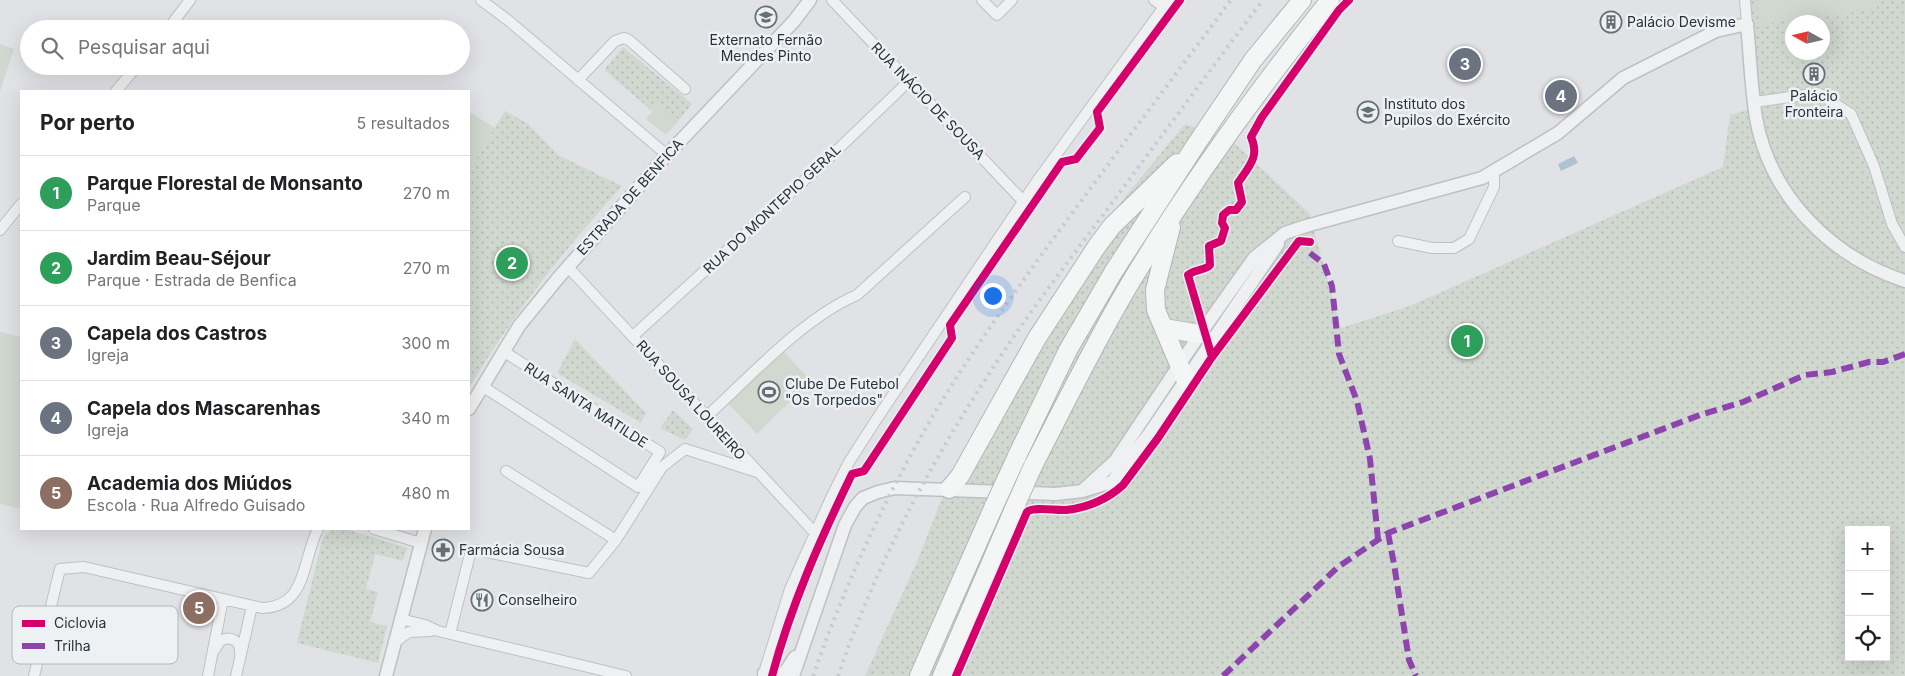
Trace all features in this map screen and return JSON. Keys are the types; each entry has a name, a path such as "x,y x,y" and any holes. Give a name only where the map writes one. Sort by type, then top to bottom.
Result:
{"highway":[{"path":"920,676 994,506 1068,350 1114,271 1197,143 1253,60 1302,0"},
{"path":"942,676 1033,466 1084,366 1129,286 1174,212 1212,155 1271,74 1330,0"},
{"path":"949,489 960,476 1037,338 1107,232 1197,143"},
{"path":"1174,212 1155,290 1156,310 1182,373"},
{"path":"1164,328 1200,334"}],"street":[{"path":"175,20 190,0"},
{"path":"482,0 667,155"},
{"name":"ESTRADA DE BENFICA","path":"470,407 519,326 568,267 667,155 794,21 810,0"},
{"name":"RUA INÁCIO DE SOUSA","path":"832,0 1024,202"},
{"path":"982,0 997,15 1012,0"},
{"path":"767,675 790,589 850,462 876,420 1064,143 1166,4 1154,0"},
{"path":"1745,0 1756,119 1765,151 1778,178 1791,200 1824,236 1863,263 1905,281"},
{"path":"793,675 845,525 855,507 869,495 896,488 1056,494 1082,491 1112,482 1149,434 1182,373 1200,334 1254,258 1285,233 1482,178 1558,133 1623,78 1716,32 1747,24"},
{"path":"578,80 615,40 624,38 629,40 685,89"},
{"path":"117,90 129,75"},
{"name":"RUA DO MONTEPIO GERAL","path":"633,336 832,155 909,81"},
{"path":"1754,102 1818,93 1851,114 1874,166 1892,224 1905,247"},
{"path":"1398,241 1432,248 1454,248 1469,239 1494,187 1494,172"},
{"path":"706,417 803,328 857,295 965,197"},
{"path":"0,230 20,205"},
{"path":"1182,373 1285,233"},
{"name":"RUA SOUSA LOUREIRO","path":"568,267 756,472 815,533"},
{"name":"RUA SANTA MATILDE","path":"482,386 638,487 660,452 503,351"},
{"path":"450,634 470,554 477,550 589,573 616,540 662,467 684,449 756,472"},
{"path":"506,471 616,540"},
{"path":"51,606 60,569 84,567 252,606 272,608 287,601 296,591 318,530"},
{"path":"377,530 421,543"},
{"path":"386,676 425,530"},
{"path":"208,676 223,599"},
{"path":"236,676 252,606"},
{"path":"400,619 425,625 438,631 626,676"},
{"path":"394,643 409,632 438,631"},
{"path":"214,653 220,641 231,639 238,642 240,646 240,659"},
{"path":"779,676 785,672 804,643"}],"shaded area":[{"path":"1745,0 1905,0 1905,676 865,676 919,557 942,498 969,446 1073,268 1125,197 1185,124 1231,140 1309,213 1341,328 1410,306 1723,167 1730,115 1758,107"},
{"path":"1756,0 1876,0 1877,9 1830,15 1785,15 1785,21 1759,24"},
{"path":"0,44 14,49 0,91"},
{"path":"623,47 692,104 679,120 659,103 652,111 604,70"},
{"path":"659,103 679,120 666,135 646,119"},
{"path":"505,111 527,123 558,155 622,186 540,283 503,334 470,386 470,169"},
{"path":"470,113 495,128 470,169"},
{"path":"0,332 20,337 20,509 0,504"},
{"path":"575,339 646,413 641,423 557,373"},
{"name":"Clube De Futebol \"Os Torpedos\"","path":"783,351 811,381 757,434 728,403"},
{"path":"673,410 693,429 685,440 660,428"},
{"path":"331,530 349,530 407,548 403,561 375,554 366,589 378,592 370,622 387,626 378,663 297,643 324,536"}],"water":[{"path":"1574,156 1578,163 1561,171 1558,164"}],"railway":[{"path":"813,676 825,642 867,542 916,445 948,391 1040,257 1231,0"},
{"path":"838,676 866,602 899,529 937,459 978,391 1042,298 1263,0"}],"marked path":[{"path":"1310,253 1324,264 1332,286 1339,354 1357,401 1370,459 1378,539"},
{"path":"1223,676 1338,567 1388,533 1700,415 1743,402 1805,375 1832,372 1869,362 1883,362 1905,354"},
{"path":"1388,533 1409,660 1416,676"}],"cycle path":[{"path":"772,676 797,598 852,474 864,471 952,338 950,325 1062,162 1076,159 1100,128 1097,112 1180,0"},
{"path":"1212,357 1188,275 1210,265 1209,246 1221,241 1225,228 1222,223 1223,215 1229,210 1236,210 1242,202 1238,183 1254,156 1251,137 1262,117 1339,10 1349,0"},
{"path":"956,676 1027,512 1035,509 1066,510 1082,507 1104,499 1123,485 1158,438 1212,357 1299,241 1310,242"}],"place":[{"name":"Externato Fernão Mendes Pinto","path":"766,17"},
{"name":"Palácio Devisme","path":"1611,22"},
{"name":"Capela dos Castros","path":"1465,64"},
{"name":"Palácio Fronteira","path":"1814,74"},
{"name":"Capela dos Mascarenhas","path":"1561,96"},
{"name":"Instituto dos Pupilos do Exército","path":"1368,112"},
{"name":"Jardim Beau-Séjour","path":"512,263"},
{"name":"Parque Florestal de Monsanto","path":"1467,341"},
{"name":"Clube De Futebol \"Os Torpedos\"","path":"769,392"},
{"name":"Farmácia Sousa","path":"443,550"},
{"name":"Conselheiro","path":"482,600"},
{"name":"Academia dos Miúdos","path":"199,608"}]}
